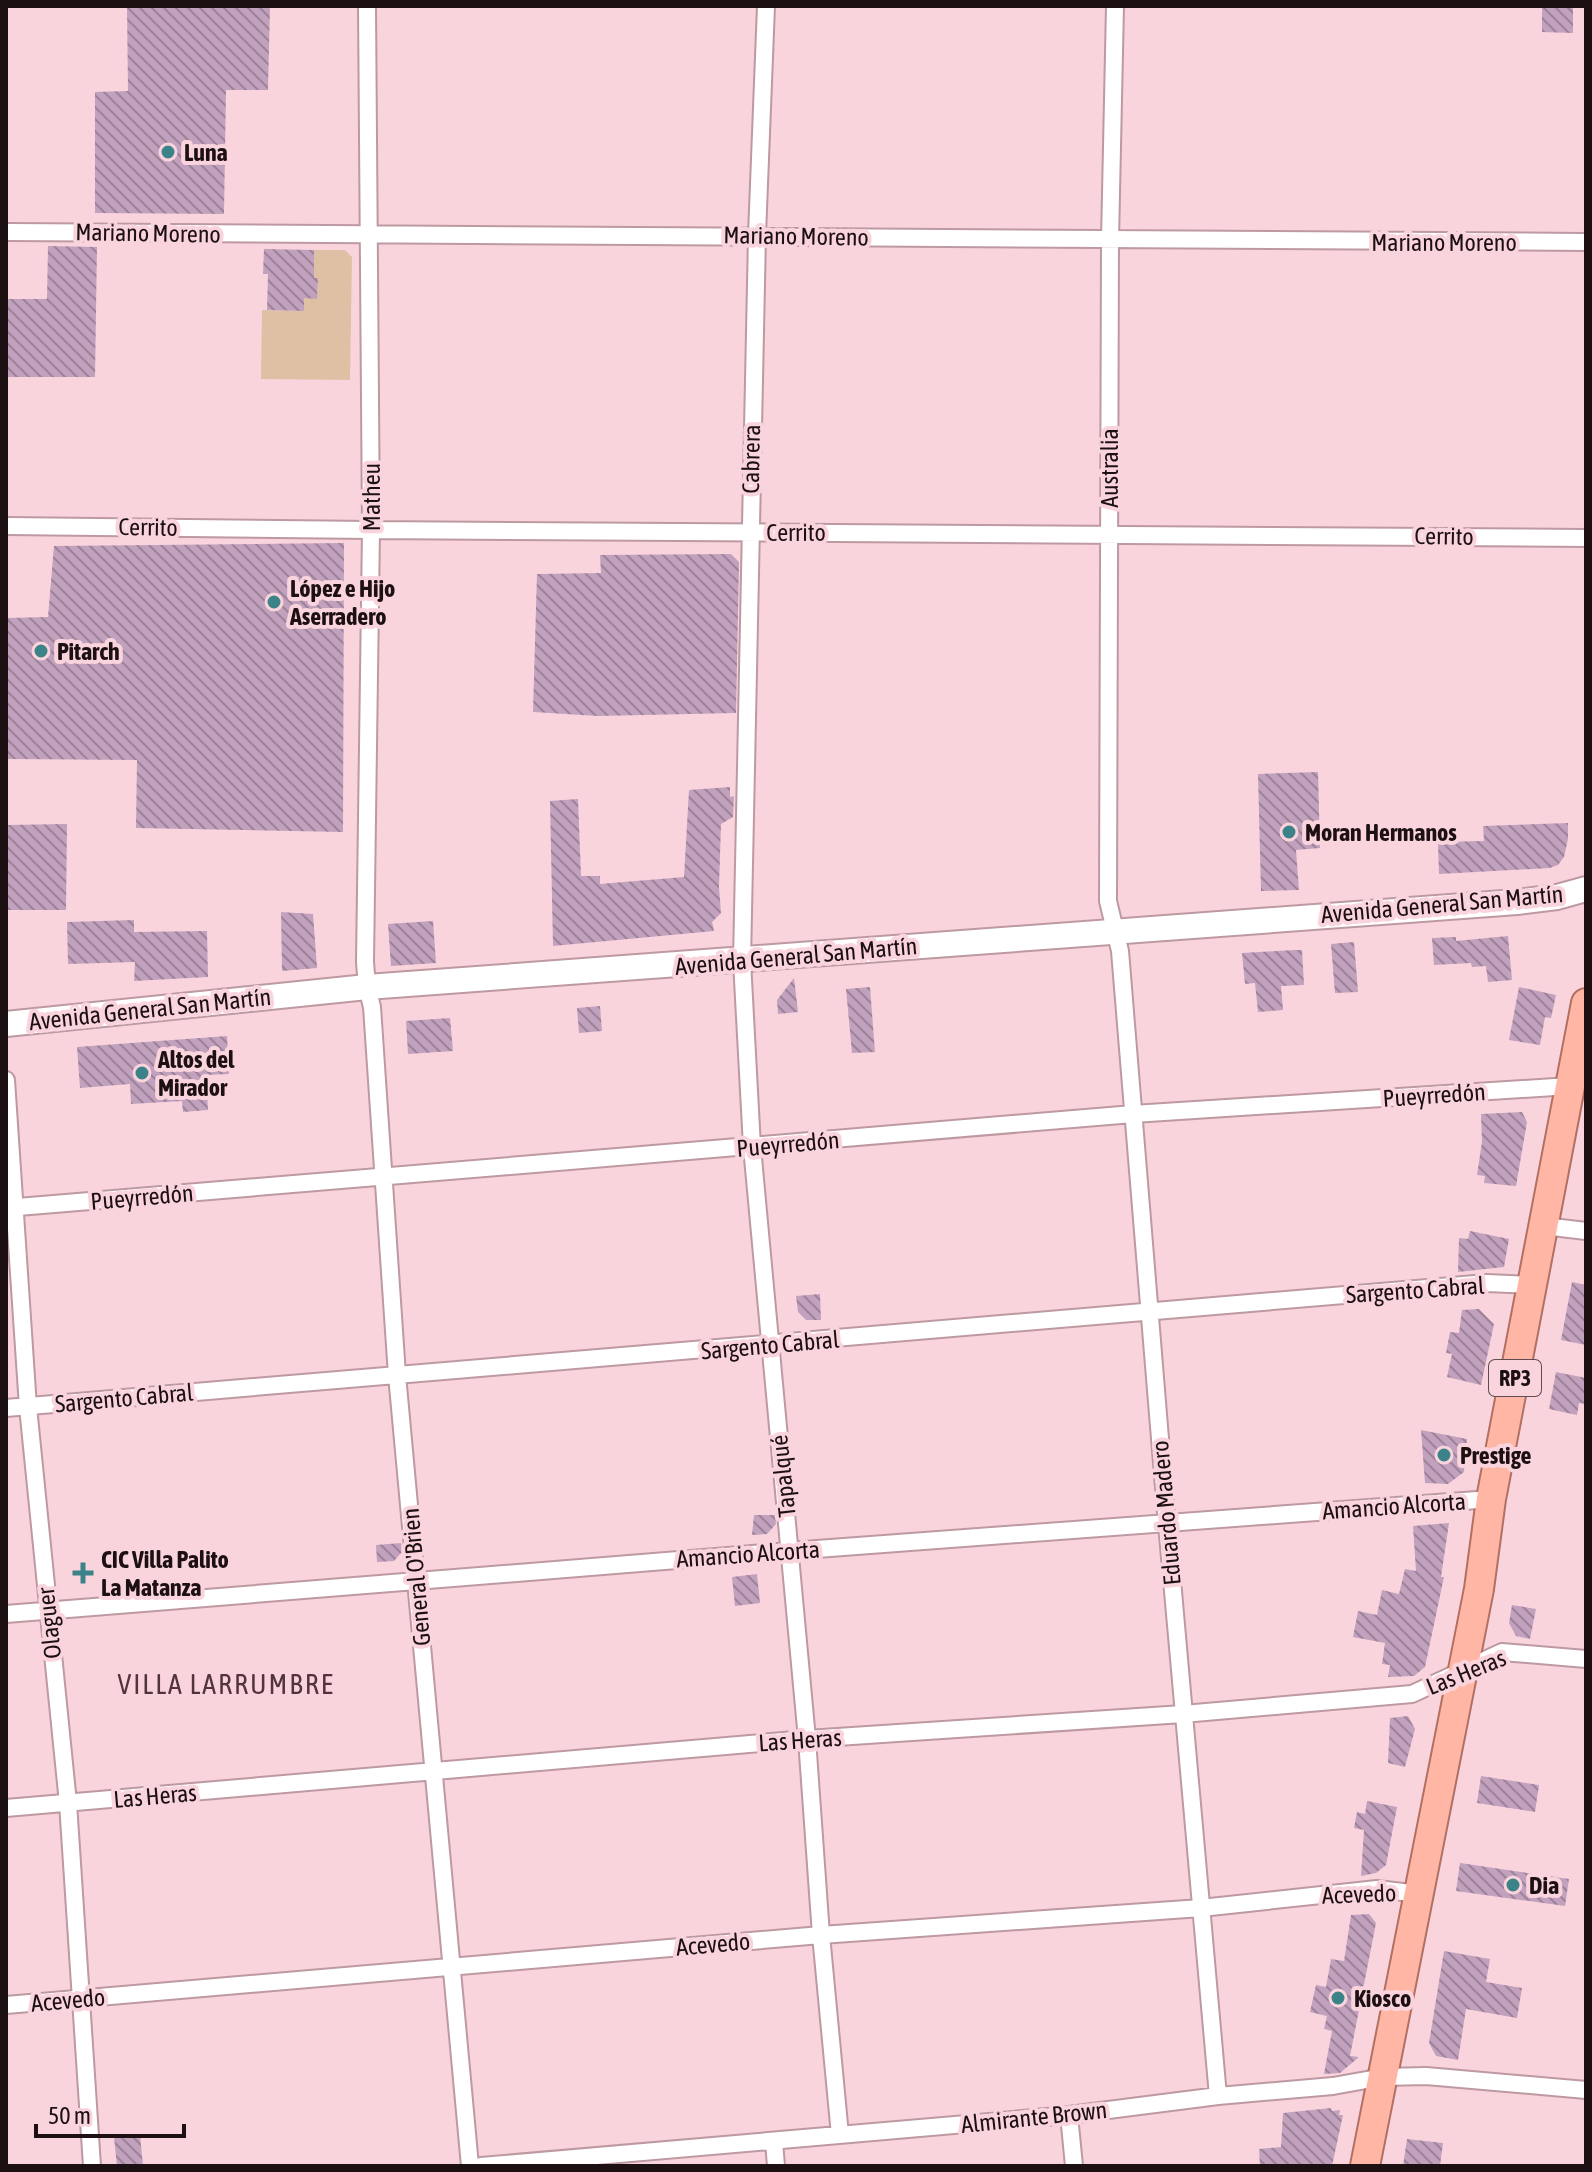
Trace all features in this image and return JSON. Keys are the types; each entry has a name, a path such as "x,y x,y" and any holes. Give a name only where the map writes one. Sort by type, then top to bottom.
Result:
{"highway":[{"name":"RP3","path":"1365,2166 1479,1589 1491,1499 1586,1003"}],"main road":[{"name":"Avenida General San Martín","path":"6,1024 367,987 1517,902 1557,897 1586,889"}],"street":[{"name":"Matheu","path":"367,6 371,530 367,987"},
{"name":"Cabrera","path":"742,961 757,235 766,6"},
{"name":"Australia","path":"1115,6 1110,240 1108,901 1115,930"},
{"name":"Mariano Moreno","path":"6,232 1586,242"},
{"name":"Cerrito","path":"6,526 1586,538"},
{"name":"Eduardo Madero","path":"1115,930 1120,951 1218,2096"},
{"name":"Tapalqué","path":"742,961 752,1147 840,2135"},
{"name":"General O'Brien","path":"367,987 372,1007 397,1375 470,2166"},
{"name":"Olaguer","path":"6,1080 11,1208 47,1611 68,1803 92,2166"},
{"name":"Pueyrredón","path":"11,1208 1133,1114 1570,1086"},
{"path":"1544,1226 1586,1231"},
{"name":"Sargento Cabral","path":"6,1408 1487,1283 1533,1285"},
{"name":"Amancio Alcorta","path":"6,1614 1491,1499"},
{"name":"Las Heras","path":"6,1808 807,1739 1183,1714 1412,1694 1502,1652 1586,1659"},
{"name":"Acevedo","path":"6,2005 821,1935 1201,1908 1377,1889 1420,1894"},
{"name":"Almirante Brown","path":"481,2166 1069,2115 1218,2096 1333,2086 1383,2077 1426,2076 1586,2090"},
{"path":"1069,2115 1074,2166"},
{"path":"774,2142 776,2166"}],"shaded area":[{"path":"314,250 345,250 352,257 350,380 261,379 262,310 303,311 304,298 317,298"}],"building":[{"path":"127,6 270,6 268,90 226,90 224,214 95,213 95,92 128,91"},
{"path":"1542,6 1573,6 1573,33 1542,32"},
{"path":"48,246 97,247 95,377 8,377 6,299 47,299"},
{"path":"264,249 314,250 317,299 304,298 304,311 267,310 268,274 263,274"},
{"path":"344,543 343,832 136,828 137,760 6,759 6,618 48,617 54,546"},
{"path":"731,554 739,562 736,713 598,716 533,712 537,574 601,573 600,555"},
{"name":"Moran Hermanos","path":"1318,772 1320,848 1296,850 1299,890 1261,891 1258,774"},
{"path":"730,787 730,797 734,796 733,817 721,824 721,913 712,922 714,931 553,946 550,801 578,799 581,876 600,876 600,884 684,877 689,790"},
{"path":"1568,823 1564,857 1558,865 1439,874 1438,842 1484,841 1483,826"},
{"path":"67,824 66,910 6,910 6,825"},
{"path":"281,912 313,914 317,968 282,971"},
{"path":"134,920 134,932 207,931 208,977 134,981 135,962 68,964 67,922"},
{"path":"433,921 436,963 391,966 388,924"},
{"path":"1508,936 1512,980 1488,982 1486,966 1472,967 1471,963 1434,965 1432,938 1456,937 1456,941"},
{"path":"1354,942 1358,992 1335,993 1331,944"},
{"path":"1302,950 1304,985 1281,986 1283,1010 1258,1012 1255,983 1245,984 1242,953"},
{"path":"794,978 798,1012 778,1014 777,1000"},
{"path":"870,987 875,1052 852,1053 846,989"},
{"path":"1519,987 1556,995 1551,1018 1545,1017 1540,1045 1509,1040"},
{"path":"600,1006 602,1031 579,1033 577,1008"},
{"path":"450,1018 453,1051 408,1054 406,1021"},
{"path":"227,1036 229,1074 206,1075 208,1110 183,1112 182,1101 131,1104 130,1084 80,1088 77,1047"},
{"path":"1522,1112 1527,1122 1516,1186 1484,1183 1485,1176 1477,1175 1482,1142 1481,1114"},
{"path":"1470,1231 1509,1239 1504,1267 1458,1272 1459,1238 1468,1239"},
{"path":"1572,1282 1586,1285 1586,1345 1561,1340"},
{"path":"820,1294 821,1320 806,1320 798,1312 796,1296"},
{"path":"1479,1309 1494,1324 1481,1385 1447,1377 1452,1354 1446,1353 1450,1332 1459,1333 1462,1310"},
{"path":"1556,1372 1586,1378 1586,1404 1579,1403 1577,1415 1549,1409"},
{"name":"Prestige","path":"1421,1430 1467,1439 1464,1472 1448,1484 1425,1483"},
{"path":"754,1515 775,1515 776,1524 767,1534 752,1535"},
{"path":"1449,1523 1441,1577 1444,1577 1425,1667 1414,1676 1388,1677 1390,1665 1382,1664 1385,1643 1353,1637 1358,1611 1377,1615 1382,1590 1399,1594 1405,1569 1416,1571 1413,1526"},
{"path":"401,1543 402,1552 394,1561 377,1562 376,1545"},
{"path":"757,1574 760,1603 735,1606 732,1577"},
{"path":"1512,1605 1536,1609 1530,1639 1516,1636 1509,1623"},
{"path":"1408,1716 1415,1729 1405,1767 1388,1763 1390,1718"},
{"path":"1481,1776 1539,1785 1535,1812 1477,1803"},
{"path":"1367,1801 1397,1807 1386,1865 1376,1873 1361,1876 1364,1830 1354,1828 1357,1812 1365,1814"},
{"name":"Dia","path":"1460,1863 1569,1879 1565,1906 1456,1891"},
{"path":"1369,1914 1376,1923 1350,2056 1359,2057 1340,2073 1324,2074 1332,2031 1324,2029 1327,2016 1310,2012 1316,1985 1326,1987 1331,1959 1344,1961 1351,1915"},
{"path":"1444,1951 1490,1959 1486,1982 1522,1988 1517,2018 1466,2009 1458,2060 1436,2056 1429,2043"},
{"path":"1331,2108 1332,2111 1340,2110 1339,2115 1343,2115 1332,2166 1260,2166 1259,2149 1281,2147 1283,2113"},
{"path":"140,2135 143,2166 117,2166 114,2137"},
{"path":"1407,2139 1443,2143 1440,2166 1403,2166"}],"place":[{"name":"Luna","path":"168,152"},
{"name":"López e Hijo Aserradero","path":"274,602"},
{"name":"Pitarch","path":"41,651"},
{"name":"Moran Hermanos","path":"1289,832"},
{"name":"Altos del Mirador","path":"142,1073"},
{"name":"Prestige","path":"1444,1455"},
{"name":"CIC Villa Palito La Matanza","path":"83,1573"},
{"name":"Dia","path":"1513,1885"},
{"name":"Kiosco","path":"1338,1998"}],"district":[{"name":"VILLA LARRUMBRE","path":"226,1684"}]}
